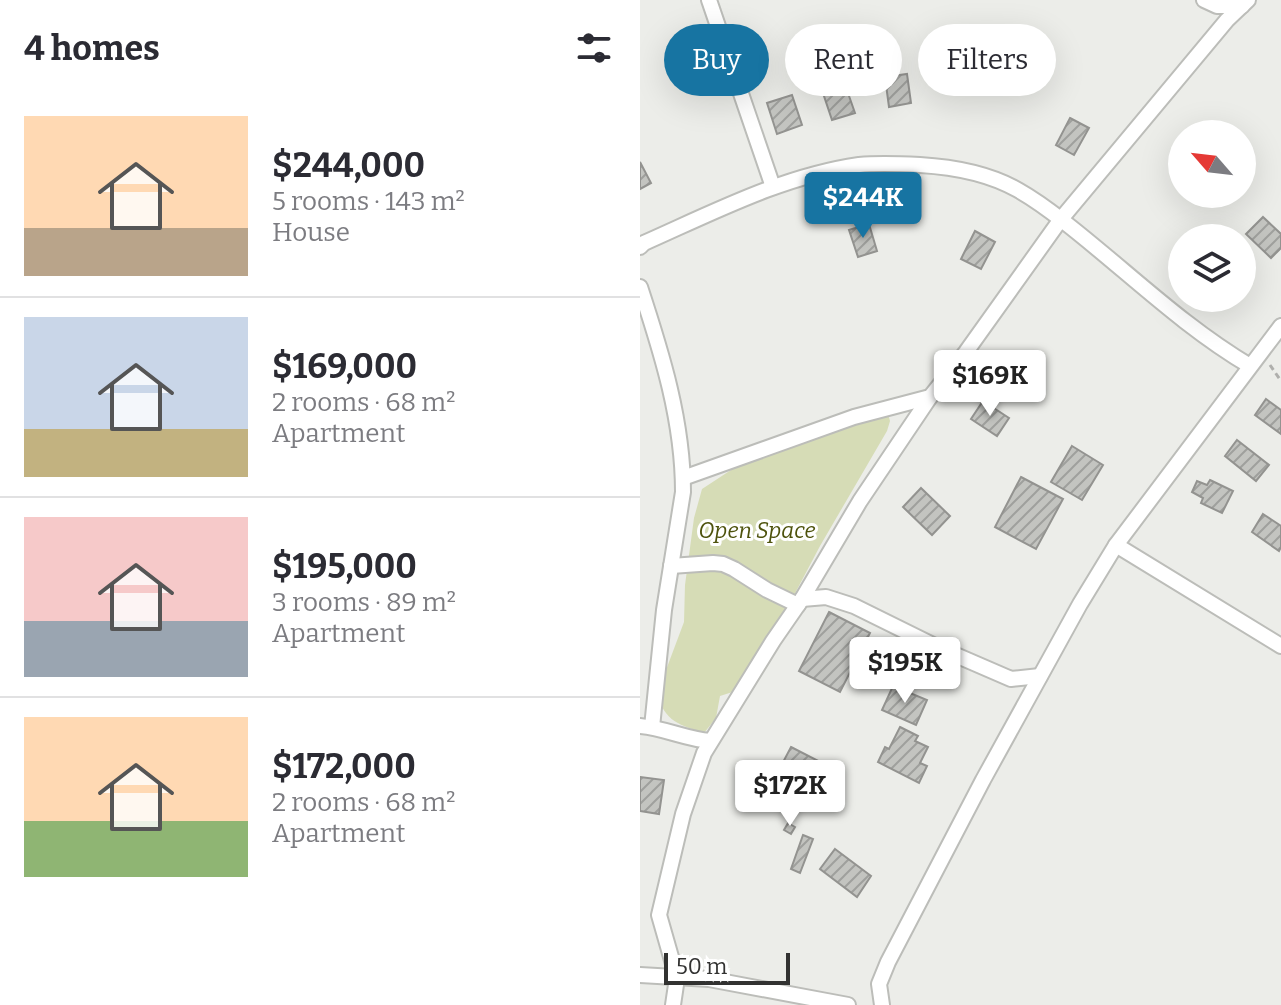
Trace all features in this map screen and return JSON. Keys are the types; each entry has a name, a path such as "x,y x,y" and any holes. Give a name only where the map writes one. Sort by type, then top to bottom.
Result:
{"street":[{"path":"709,0 773,187"},
{"path":"1204,0 1217,6 1245,3"},
{"path":"673,1005 677,978 659,915 683,814 710,741 800,602 860,501 930,397 1061,219 1227,20 1245,3"},
{"path":"640,247 728,205 815,174 862,165 953,167 981,174 1018,190 1061,219 1219,348 1250,366"},
{"path":"640,287 671,386 683,478 646,726 710,741"},
{"path":"882,1005 879,984 888,962 1080,604 1116,545 1281,326"},
{"path":"683,478 854,417 930,397"},
{"path":"1116,545 1278,638"},
{"path":"671,566 723,564 767,590 800,602 826,597 854,606 1011,679 1040,676"},
{"path":"640,975 709,979 848,1005"}],"green space":[{"name":"Open Space","path":"887,410 890,421 887,431 820,546 745,688 720,696 716,718 704,733 674,721 664,711 657,694 684,622 685,585 694,518 702,489 757,453"}],"building":[{"path":"907,74 911,103 889,107 888,96 902,96 902,75"},
{"path":"792,96 802,125 777,134 767,103"},
{"path":"824,96 849,96 855,113 832,120"},
{"path":"1070,118 1089,128 1074,155 1056,145"},
{"path":"640,162 651,183 640,189"},
{"path":"1263,217 1281,234 1281,248 1271,258 1256,244 1256,224"},
{"path":"869,224 877,251 858,257 849,230"},
{"path":"975,231 995,242 981,269 961,259"},
{"path":"1266,399 1281,410 1281,434 1255,415"},
{"path":"983,401 1009,418 997,436 971,419"},
{"path":"1237,440 1269,465 1256,481 1225,456"},
{"path":"1072,446 1103,465 1082,500 1051,482"},
{"path":"1021,477 1063,499 1036,549 995,527"},
{"path":"1210,480 1233,491 1222,513 1201,503 1203,498 1192,492 1197,481 1207,485"},
{"path":"921,488 950,516 932,535 903,507"},
{"path":"1263,514 1281,526 1279,551 1252,532"},
{"path":"829,612 870,633 840,692 799,671"},
{"path":"893,686 927,700 916,725 882,710"},
{"path":"900,727 918,736 915,741 928,747 920,763 927,766 919,783 878,762"},
{"path":"791,747 832,768 811,810 769,789"},
{"path":"640,777 664,780 659,814 640,811"},
{"path":"788,823 795,827 791,834 784,830"},
{"path":"803,835 813,839 800,873 791,869"},
{"path":"835,849 871,876 857,897 820,869"}]}
